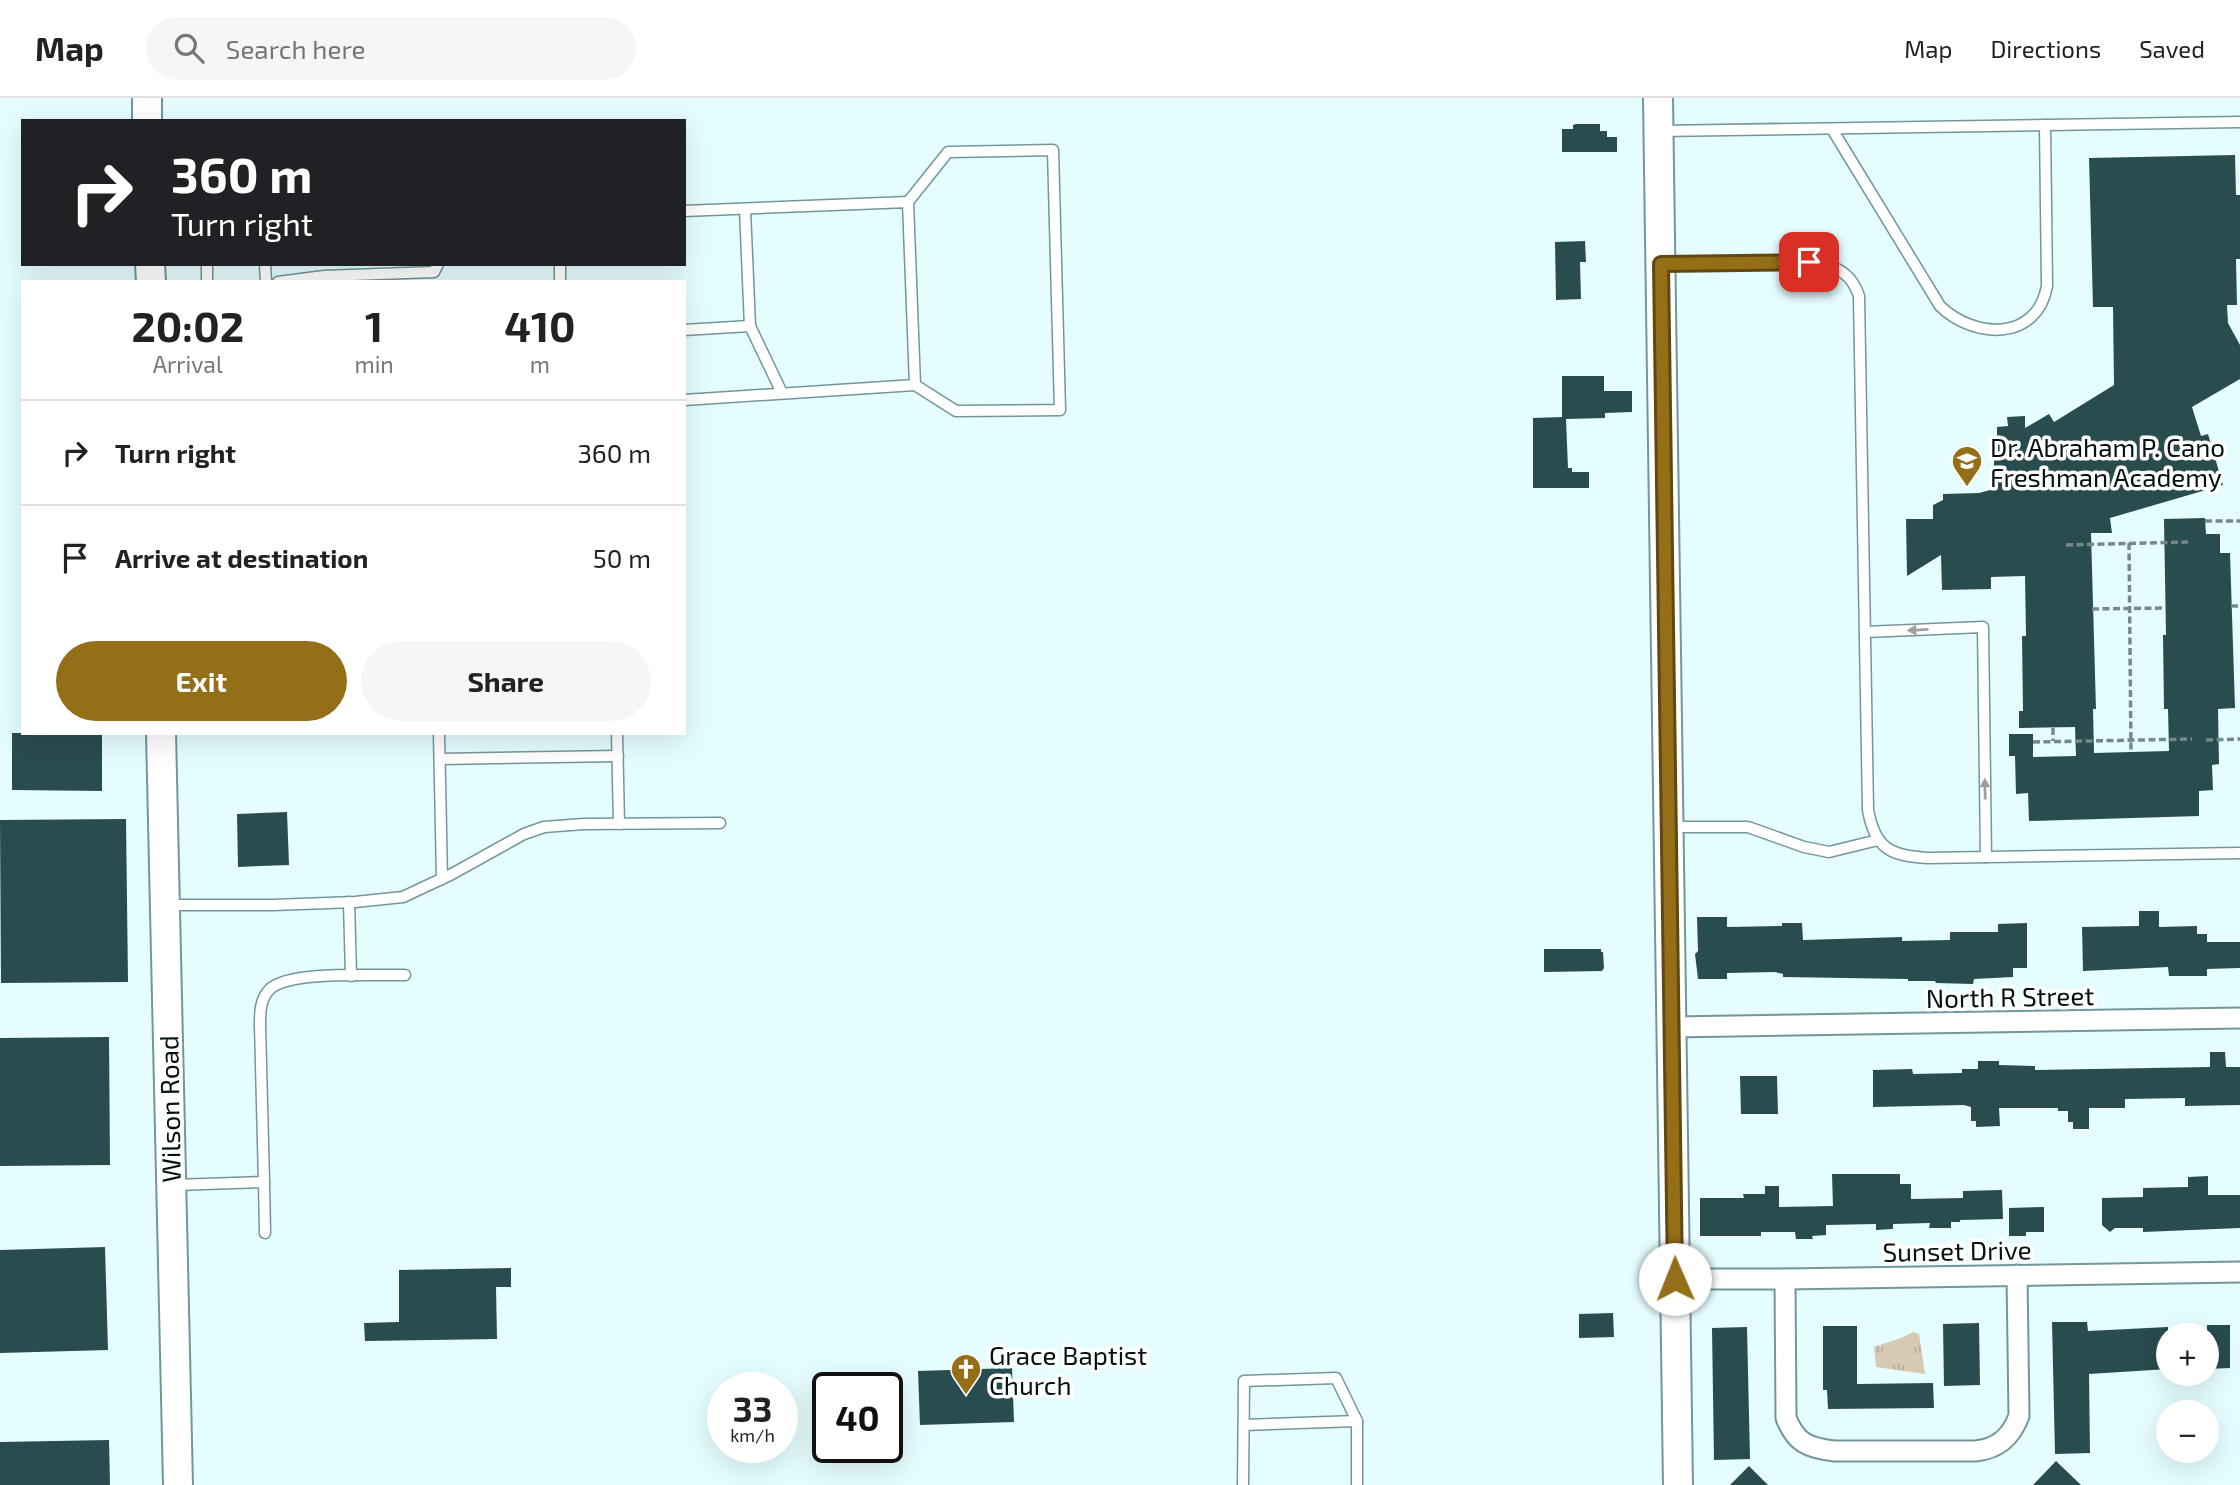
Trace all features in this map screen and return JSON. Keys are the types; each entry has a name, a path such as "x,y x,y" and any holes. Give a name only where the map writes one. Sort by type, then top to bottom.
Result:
{"street":[{"path":"147,98 147,119"},
{"path":"1658,98 1678,1485"},
{"name":"Wilson Road","path":"161,735 178,1485"},
{"name":"North R Street","path":"1672,1027 2240,1018"},
{"name":"Sunset Drive","path":"1675,1279 2240,1272"},
{"path":"1785,1279 1786,1418 1792,1432 1802,1442 1816,1449 1835,1451 1975,1451 1985,1450 2005,1441 2014,1430 2019,1416 2017,1275"}],"lane":[{"path":"1658,131 2240,122"},
{"path":"1832,129 1940,306 1963,324 1996,329 2024,324 2036,315 2045,300 2045,125"},
{"path":"686,400 915,385 956,411 1060,410 1053,150 948,152 908,202 915,385"},
{"path":"686,211 908,202"},
{"path":"745,209 750,326 782,393"},
{"path":"1661,264 1825,264 1839,269 1850,277 1856,286 1859,296 1868,810 1878,840 1888,850 1914,858 2240,853"},
{"path":"324,266 324,276"},
{"path":"293,280 324,276 385,278 435,273"},
{"path":"686,330 750,326"},
{"path":"1865,632 1983,627 1986,857"},
{"path":"439,735 442,879"},
{"path":"617,735 619,824"},
{"path":"440,759 618,756"},
{"path":"165,905 349,902 403,897 524,834 544,827 720,823"},
{"path":"1669,827 1748,827 1804,848 1829,852 1878,840"},
{"path":"349,902 351,976"},
{"path":"265,1233 261,1004 269,990 286,979 405,975"},
{"path":"171,1185 264,1182"},
{"path":"1243,1485 1244,1381 1336,1378 1357,1422 1357,1485"},
{"path":"1244,1425 1357,1422"}],"path":[{"path":"2205,522 2240,521"},
{"path":"2066,545 2188,542"},
{"path":"2129,544 2131,752"},
{"path":"2231,606 2240,606"},
{"path":"2092,609 2165,608"},
{"path":"2053,728 2053,741"},
{"path":"2033,742 2192,739"},
{"path":"2206,740 2240,739"}],"green space":[{"path":"1913,1332 1919,1334 1925,1374 1876,1367 1874,1347"}],"building":[{"path":"1576,124 1600,124 1600,131 1607,131 1607,137 1617,137 1617,152 1562,152 1562,129 1573,129"},
{"path":"2235,155 2236,195 2240,195 2240,259 2236,259 2237,305 2227,305 2228,323 2240,345 2240,379 2192,407 2201,436 2208,434 2223,485 2110,518 2112,533 2091,533 2096,709 2093,709 2094,753 2169,751 2168,709 2164,709 2164,519 2205,518 2206,534 2220,534 2220,553 2230,553 2235,708 2218,709 2219,764 2212,765 2213,790 2199,791 2199,816 2029,821 2028,793 2016,794 2015,756 2009,756 2009,734 2033,734 2033,757 2076,756 2075,727 2019,728 2019,711 2023,711 2022,636 2026,636 2025,576 1991,577 1991,589 1942,590 1941,555 1907,576 1906,519 1933,519 1933,505 1943,500 1943,494 1979,493 1994,489 1994,439 1997,439 1997,427 2008,426 2007,417 2025,416 2025,428 2049,414 2054,422 2114,385 2113,307 2093,307 2089,158"},
{"path":"1585,241 1586,262 1580,262 1581,299 1556,300 1555,242"},
{"path":"1562,376 1604,376 1604,391 1632,391 1632,412 1605,413 1605,418 1566,419 1568,468 1572,468 1572,472 1589,472 1589,488 1533,488 1533,418 1562,417"},
{"path":"12,733 102,735 102,791 12,790"},
{"path":"287,812 289,865 238,867 237,814"},
{"path":"126,819 128,982 1,983 0,820"},
{"path":"2139,911 2159,911 2159,927 2197,926 2197,934 2207,934 2207,942 2240,942 2240,968 2207,969 2207,976 2169,976 2168,967 2083,971 2082,927 2139,926"},
{"path":"1697,917 1727,917 1727,927 1802,923 1803,940 1902,937 1902,941 1950,940 1950,932 1998,932 1998,924 2027,923 2027,968 2013,968 2013,977 1974,979 1973,984 1908,979 1783,977 1783,974 1775,972 1727,973 1727,979 1698,979 1695,954 1698,951"},
{"path":"1544,949 1601,949 1604,968 1602,971 1544,972"},
{"path":"109,1037 110,1165 0,1166 0,1038"},
{"path":"2210,1052 2225,1052 2226,1067 2240,1067 2240,1105 2185,1106 2185,1098 2125,1099 2125,1108 2089,1108 2089,1129 2073,1129 2073,1122 2068,1122 2068,1111 2058,1111 2058,1108 1999,1108 2000,1126 1976,1127 1976,1121 1971,1121 1971,1107 1964,1105 1873,1107 1873,1070 1912,1069 1913,1074 1962,1073 1962,1069 1978,1069 1978,1061 1999,1061 1999,1065 2035,1066 2035,1070 2210,1067"},
{"path":"1740,1076 1777,1076 1778,1114 1741,1114"},
{"path":"1832,1174 1900,1174 1900,1184 1911,1184 1911,1199 1963,1198 1963,1191 2002,1190 2003,1219 1960,1220 1951,1222 1951,1228 1929,1228 1930,1223 1893,1224 1893,1229 1876,1230 1876,1224 1826,1225 1826,1235 1812,1236 1813,1239 1796,1239 1795,1232 1761,1232 1761,1236 1700,1236 1700,1198 1744,1198 1743,1194 1765,1194 1765,1186 1779,1186 1779,1207 1833,1206"},
{"path":"2208,1176 2208,1195 2240,1195 2240,1228 2143,1232 2143,1228 2115,1228 2110,1232 2102,1225 2102,1198 2143,1197 2143,1188 2188,1187 2188,1177"},
{"path":"2044,1207 2044,1232 2009,1236 2009,1208"},
{"path":"105,1247 108,1350 0,1353 0,1250"},
{"path":"511,1268 511,1287 496,1287 497,1339 365,1341 364,1323 399,1322 399,1270"},
{"path":"1613,1313 1614,1337 1579,1338 1579,1314"},
{"path":"2052,1322 2087,1322 2088,1331 2156,1328 2156,1370 2089,1374 2090,1453 2055,1454"},
{"path":"1979,1323 1980,1385 1944,1386 1943,1324"},
{"path":"2219,1325 2230,1325 2230,1368 2219,1368"},
{"path":"1823,1326 1857,1326 1857,1384 1933,1383 1934,1408 1828,1409 1827,1390 1823,1390"},
{"path":"1747,1327 1750,1459 1714,1460 1712,1328"},
{"name":"Grace Baptist Church","path":"1012,1368 1014,1422 920,1425 918,1371"},
{"path":"109,1440 110,1485 0,1485 0,1442"},
{"path":"2056,1461 2081,1485 2033,1485"},
{"path":"1749,1466 1768,1485 1730,1485"}],"place":[{"name":"Dr. Abraham P. Cano Freshman Academy","path":"1967,488"},
{"name":"Grace Baptist Church","path":"966,1396"}],"route":[{"path":"1675,1279 1661,264 1809,262"}]}
